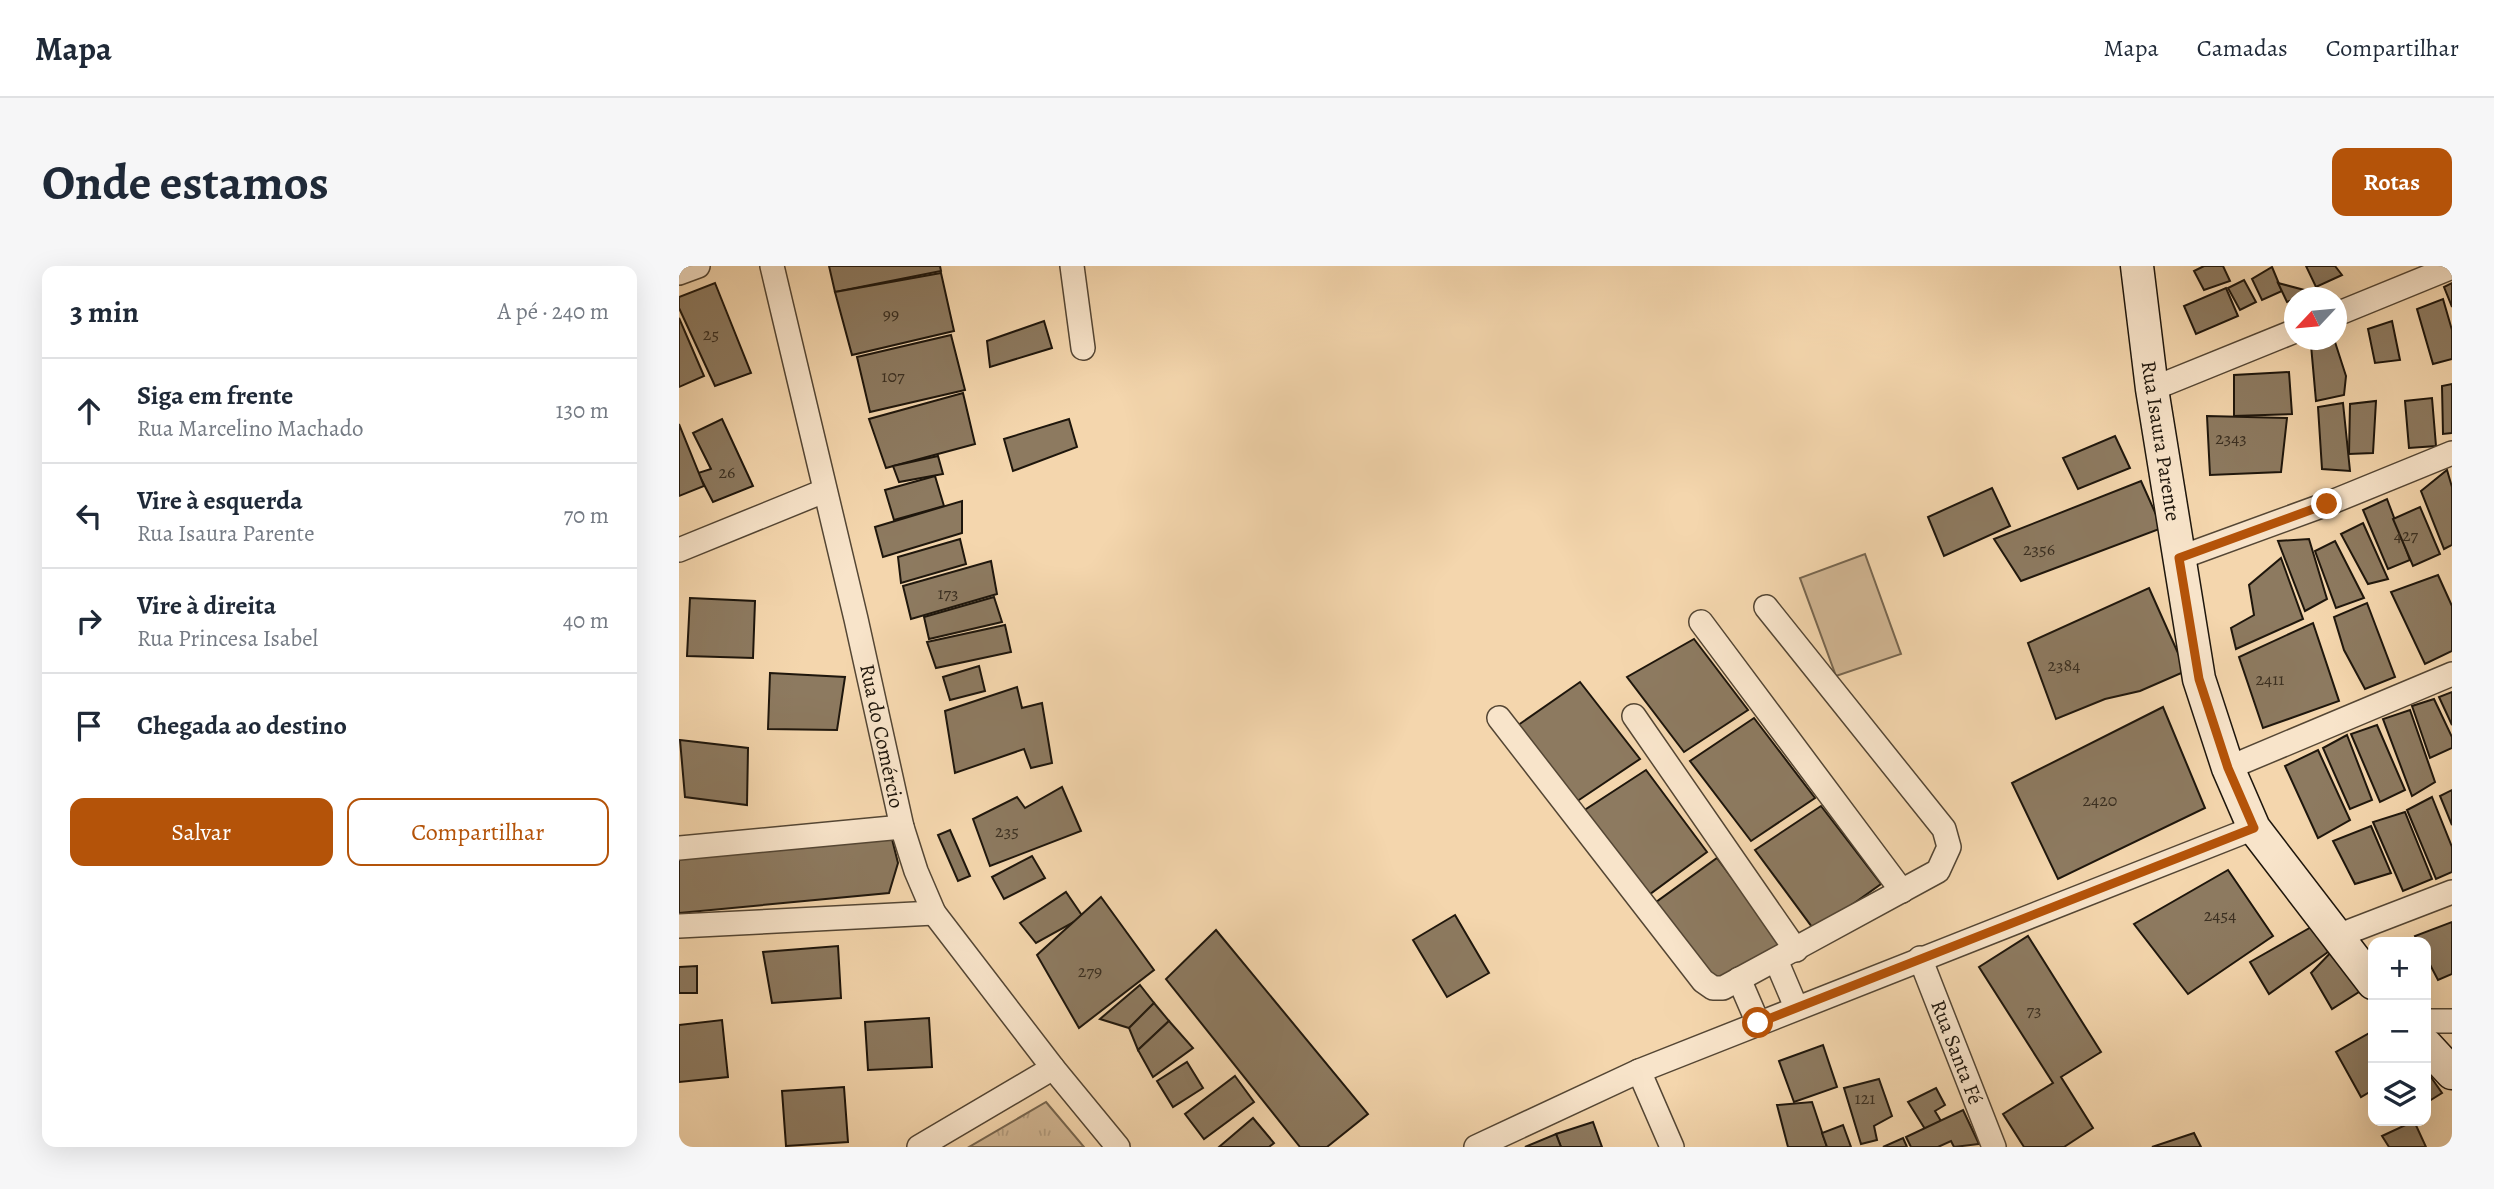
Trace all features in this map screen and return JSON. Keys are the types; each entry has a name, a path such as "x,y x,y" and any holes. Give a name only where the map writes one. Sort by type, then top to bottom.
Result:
{"street":[{"path":"679,273 698,266"},
{"name":"Rua do Comércio","path":"772,266 902,827 934,914 1118,1147"},
{"path":"1072,266 1083,348"},
{"name":"Rua Isaura Parente","path":"2137,266 2152,389 2199,679 2228,768 2254,828 2368,977"},
{"path":"2347,310 2452,267"},
{"path":"2152,389 2284,335"},
{"path":"2179,558 2327,504 2452,453"},
{"path":"679,550 824,491"},
{"path":"1499,718 1703,981 1713,988 1723,988 1938,871 1949,847 1944,829 1766,607"},
{"path":"1701,622 1902,891"},
{"path":"2228,768 2452,674"},
{"path":"1634,716 1786,955 1797,1007"},
{"path":"679,848 902,827"},
{"path":"1476,1147 1639,1071 2254,828"},
{"path":"2335,937 2452,892"},
{"path":"679,926 934,914"},
{"name":"Rua Santa Fé","path":"1920,958 1994,1147"},
{"path":"1739,979 1758,1023"},
{"path":"2431,1021 2452,1021"},
{"path":"2431,1050 2452,1073"},
{"path":"919,1147 1053,1068"},
{"path":"1639,1071 1672,1147"}],"green space":[{"path":"1865,554 1901,654 1836,676 1800,578"},
{"path":"1046,1102 1084,1147 969,1147"}],"building":[{"path":"829,266 940,266 941,271 835,292"},
{"path":"2204,266 2223,266 2230,281 2204,290 2194,271"},
{"path":"2306,266 2335,266 2342,275 2316,287"},
{"path":"2272,267 2282,291 2262,300 2252,279"},
{"path":"941,273 954,331 852,355 835,292"},
{"path":"2244,280 2256,302 2240,310 2228,288"},
{"path":"715,283 751,373 715,386 679,308 679,297"},
{"path":"2278,283 2293,287 2284,287 2284,296"},
{"path":"2452,283 2452,307 2444,287"},
{"path":"2226,288 2238,316 2196,334 2184,306"},
{"path":"2443,299 2452,330 2452,359 2433,364 2417,309"},
{"path":"679,318 704,376 679,387"},
{"path":"1044,321 1052,348 990,367 987,341"},
{"path":"2392,321 2400,360 2375,363 2368,329"},
{"path":"951,335 965,390 870,412 857,357"},
{"path":"2311,350 2338,350 2346,376 2344,395 2316,401"},
{"path":"2289,372 2292,414 2234,416 2234,375"},
{"path":"2452,384 2452,433 2443,434 2442,386"},
{"path":"963,393 975,444 886,468 869,419"},
{"path":"2432,398 2436,446 2409,448 2405,401"},
{"path":"2376,401 2373,453 2349,454 2350,404"},
{"path":"2343,403 2350,471 2322,469 2318,407"},
{"path":"2207,416 2287,418 2281,472 2210,475"},
{"path":"722,419 753,486 713,502 698,473 711,469 693,433"},
{"path":"1069,419 1077,447 1013,471 1004,439"},
{"path":"679,424 704,486 679,496"},
{"path":"2115,436 2130,468 2078,489 2063,458"},
{"path":"938,456 943,474 899,482 893,466"},
{"path":"2447,470 2452,487 2452,545 2444,549 2421,491"},
{"path":"935,476 944,506 894,520 885,490"},
{"path":"2141,481 2162,528 2021,581 1994,539"},
{"path":"1992,488 2010,526 1944,556 1928,517"},
{"path":"2387,499 2410,560 2388,569 2363,510"},
{"path":"962,501 962,533 883,557 875,527"},
{"path":"2420,507 2440,554 2413,566 2393,519"},
{"path":"2363,523 2388,579 2368,584 2341,534"},
{"path":"960,539 966,564 901,583 898,557"},
{"path":"2309,539 2327,599 2305,611 2278,541"},
{"path":"2335,541 2364,598 2336,608 2315,551"},
{"path":"2281,558 2303,619 2236,649 2231,628 2254,615 2249,585"},
{"path":"991,561 997,594 911,619 903,586"},
{"path":"2438,575 2452,606 2452,651 2425,664 2391,592"},
{"path":"2149,588 2186,671 2140,691 2105,699 2056,719 2028,643"},
{"path":"994,597 1002,622 929,639 924,617"},
{"path":"690,598 755,601 753,658 687,656"},
{"path":"2367,603 2395,677 2365,689 2344,650 2334,617"},
{"path":"2313,623 2339,701 2263,728 2239,657"},
{"path":"1005,625 1011,652 936,668 927,642"},
{"path":"1694,639 1748,710 1684,752 1627,677"},
{"path":"979,666 985,691 950,700 943,677"},
{"path":"770,673 845,677 837,730 768,729"},
{"path":"1580,682 1640,759 1573,804 1514,728"},
{"path":"1017,687 1022,708 1042,703 1052,763 1031,768 1024,749 955,773 945,711"},
{"path":"2452,692 2452,725 2439,697"},
{"path":"2434,699 2452,737 2452,748 2430,758 2412,706"},
{"path":"2163,707 2205,808 2058,879 2012,783"},
{"path":"2410,710 2435,782 2412,796 2383,719"},
{"path":"1754,718 1815,798 1751,841 1690,761"},
{"path":"2377,725 2405,790 2380,802 2351,734"},
{"path":"2347,735 2372,800 2350,809 2323,748"},
{"path":"680,740 748,748 747,805 685,797"},
{"path":"2318,750 2350,820 2318,838 2285,766"},
{"path":"1646,770 1707,852 1646,897 1580,813"},
{"path":"1062,787 1081,831 990,866 973,819 1017,797 1025,808"},
{"path":"2452,790 2452,825 2440,796"},
{"path":"2432,797 2452,847 2452,872 2436,879 2407,810"},
{"path":"1821,806 1881,884 1815,931 1755,850"},
{"path":"2405,812 2432,879 2403,891 2373,822"},
{"path":"2371,826 2391,873 2355,884 2333,841"},
{"path":"950,830 970,876 958,881 938,835"},
{"path":"891,835 898,863 889,893 679,913 679,853"},
{"path":"1032,856 1045,878 1004,899 992,877"},
{"path":"1717,858 1781,944 1719,985 1652,905"},
{"path":"2228,870 2273,936 2188,994 2134,924"},
{"path":"1066,892 1083,917 1036,943 1020,923"},
{"path":"1101,897 1154,970 1079,1028 1037,955"},
{"path":"1455,915 1489,973 1447,997 1413,940"},
{"path":"2452,922 2452,974 2438,980 2431,967 2431,937 2415,936"},
{"path":"2313,926 2328,952 2269,994 2250,962"},
{"path":"1216,930 1368,1114 1327,1147 1300,1147 1166,979"},
{"path":"2028,936 2101,1052 2061,1077 2093,1128 2064,1147 2024,1147 2003,1114 2053,1083 1979,967"},
{"path":"2338,945 2368,982 2368,986 2332,1009 2311,973"},
{"path":"838,946 841,998 772,1003 763,952"},
{"path":"697,966 697,993 679,993 679,967"},
{"path":"1140,985 1154,1003 1129,1028 1100,1019"},
{"path":"1154,1003 1169,1021 1138,1050 1129,1028"},
{"path":"929,1018 932,1067 868,1070 865,1022"},
{"path":"722,1020 728,1077 679,1082 679,1025"},
{"path":"1169,1021 1193,1048 1153,1077 1138,1050"},
{"path":"2368,1034 2368,1093 2361,1097 2336,1052"},
{"path":"1823,1045 1837,1087 1794,1102 1779,1061"},
{"path":"1187,1062 1203,1088 1173,1107 1157,1081"},
{"path":"1235,1076 1254,1102 1204,1139 1185,1114"},
{"path":"2431,1077 2442,1093 2431,1100"},
{"path":"1879,1079 1892,1116 1874,1126 1877,1140 1861,1144 1844,1088"},
{"path":"844,1087 848,1142 786,1146 782,1091"},
{"path":"1936,1088 1945,1105 1935,1111 1941,1121 1925,1129 1908,1102"},
{"path":"1812,1102 1827,1147 1788,1147 1777,1105"},
{"path":"1963,1110 1979,1144 1954,1147 1951,1141 1938,1147 1911,1147 1906,1137"},
{"path":"1253,1118 1274,1143 1269,1147 1219,1147"},
{"path":"1593,1122 1602,1147 1561,1147 1556,1134"},
{"path":"1843,1125 1851,1147 1827,1147 1822,1133"},
{"path":"2403,1126 2416,1126 2426,1147 2389,1147 2382,1136"},
{"path":"2194,1133 2201,1147 2152,1147"},
{"path":"1556,1134 1561,1147 1525,1147"},
{"path":"1903,1138 1907,1147 1883,1147"}],"route":[{"path":"1758,1023 2254,828 2228,768 2199,679 2179,558 2327,504"}]}
